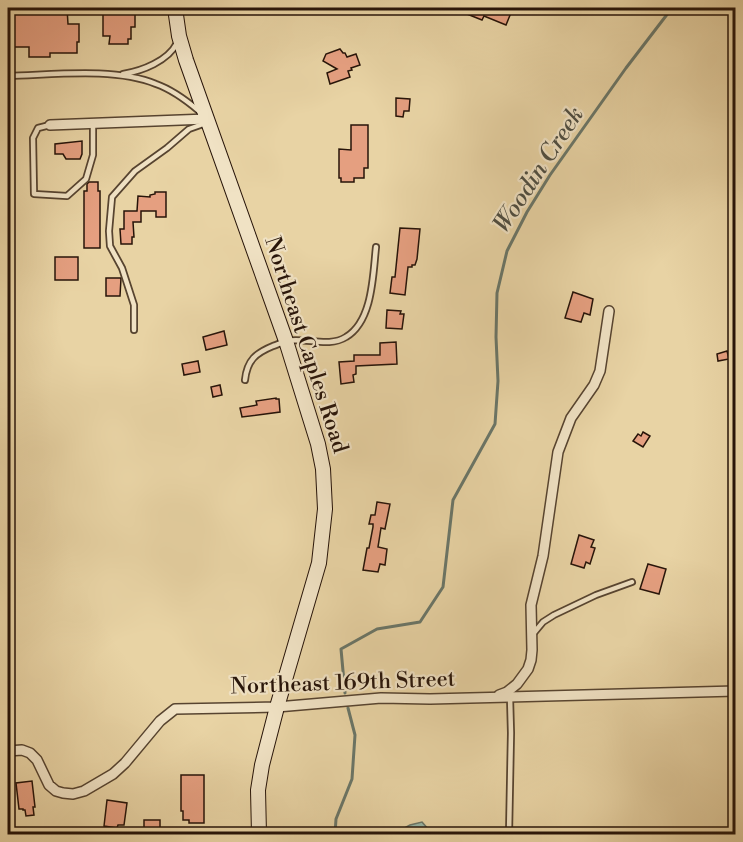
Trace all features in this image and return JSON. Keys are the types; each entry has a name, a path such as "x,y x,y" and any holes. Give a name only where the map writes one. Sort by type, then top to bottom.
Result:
{"main road":[{"name":"Northeast Caples Road","path":"175,8 179,36 186,60 286,341 318,444 323,469 325,509 319,563 265,753 258,790 259,834"}],"street":[{"path":"50,125 207,119"},
{"path":"494,697 507,692 517,684 528,669 532,650 531,605 543,556 558,452 571,418 594,385 600,371 609,311"},
{"name":"Northeast 169th Street","path":"8,751 22,750 30,753 37,760 49,785 56,791 74,794 84,791 113,774 160,721 175,709 277,707 381,698 430,699 735,691"}],"lane":[{"path":"118,75 133,72 158,61 176,46 179,36"},
{"path":"8,76 99,74 146,80 172,91 207,119 189,129 135,171 112,198 110,246 122,268 134,305 134,330"},
{"path":"50,125 38,128 33,138 34,194 67,196 86,179 93,154 93,124"},
{"path":"245,380 250,362 261,351 286,341 332,341 346,338 363,318 371,296 376,247"},
{"path":"531,636 543,622 554,615 596,595 632,582"},
{"path":"509,834 510,696"},
{"path":"8,751 11,809 8,823"}],"water":[{"path":"422,822 431,834 393,834 410,825"}],"building":[{"path":"8,8 67,8 68,24 79,24 77,53 50,53 50,57 29,57 29,47 8,47"},
{"path":"469,8 487,8 498,12 500,8 513,8 506,25 484,16 482,20 467,14"},
{"path":"117,10 135,10 135,27 131,27 131,39 128,39 128,44 109,44 110,36 103,36 103,12 117,12"},
{"path":"340,49 347,57 356,54 360,65 348,71 350,77 330,84 327,73 337,69 323,61 326,54"},
{"path":"396,98 410,99 409,111 404,111 403,117 396,116"},
{"path":"351,125 368,125 368,168 364,168 364,178 354,178 354,182 341,182 339,149 351,150"},
{"path":"82,141 80,159 66,159 63,154 55,154 55,144"},
{"path":"89,182 98,182 98,191 100,191 100,248 84,248 84,191 87,191"},
{"path":"155,192 166,192 166,217 156,217 156,211 141,211 141,222 133,222 132,244 121,244 120,229 124,229 124,211 137,211 138,196 150,197"},
{"path":"400,228 420,229 417,259 415,265 408,267 405,295 390,293 392,277 395,277"},
{"path":"55,257 78,257 78,280 55,280"},
{"path":"106,278 121,278 120,296 106,296"},
{"path":"573,292 593,299 590,315 584,313 581,322 565,318"},
{"path":"387,310 401,311 400,314 404,314 402,329 386,328"},
{"path":"224,331 227,345 206,350 203,337"},
{"path":"396,342 397,364 356,366 356,374 353,375 354,382 341,384 339,362 354,361 354,355 380,355 380,343"},
{"path":"727,351 729,359 718,361 717,354"},
{"path":"198,361 200,372 184,375 182,364"},
{"path":"220,385 222,395 213,397 211,387"},
{"path":"279,399 280,412 242,417 240,408 257,405 256,401"},
{"path":"643,432 650,436 643,447 633,441 638,434 641,436"},
{"path":"377,502 390,504 385,529 381,528 378,547 387,549 385,565 380,564 378,572 363,570 373,527 373,524 369,524 371,515 375,515"},
{"path":"579,535 594,540 591,547 595,548 590,564 586,562 584,568 571,564"},
{"path":"648,564 666,569 659,594 640,589"},
{"path":"181,775 204,775 204,823 189,823 189,820 183,820"},
{"path":"32,781 34,815 26,816 25,810 19,809 16,783"},
{"path":"107,800 127,803 124,825 118,825 117,828 104,826"},
{"path":"144,820 160,820 160,834 144,834"}],"waterway":[{"name":"Woodin Creek","path":"345,693 341,649 377,629 420,622 443,587 453,500 495,424 498,381 497,293 507,251 550,175 672,8"},
{"name":"Woodin Creek","path":"335,834 336,819 352,779 355,735 348,708"}]}
